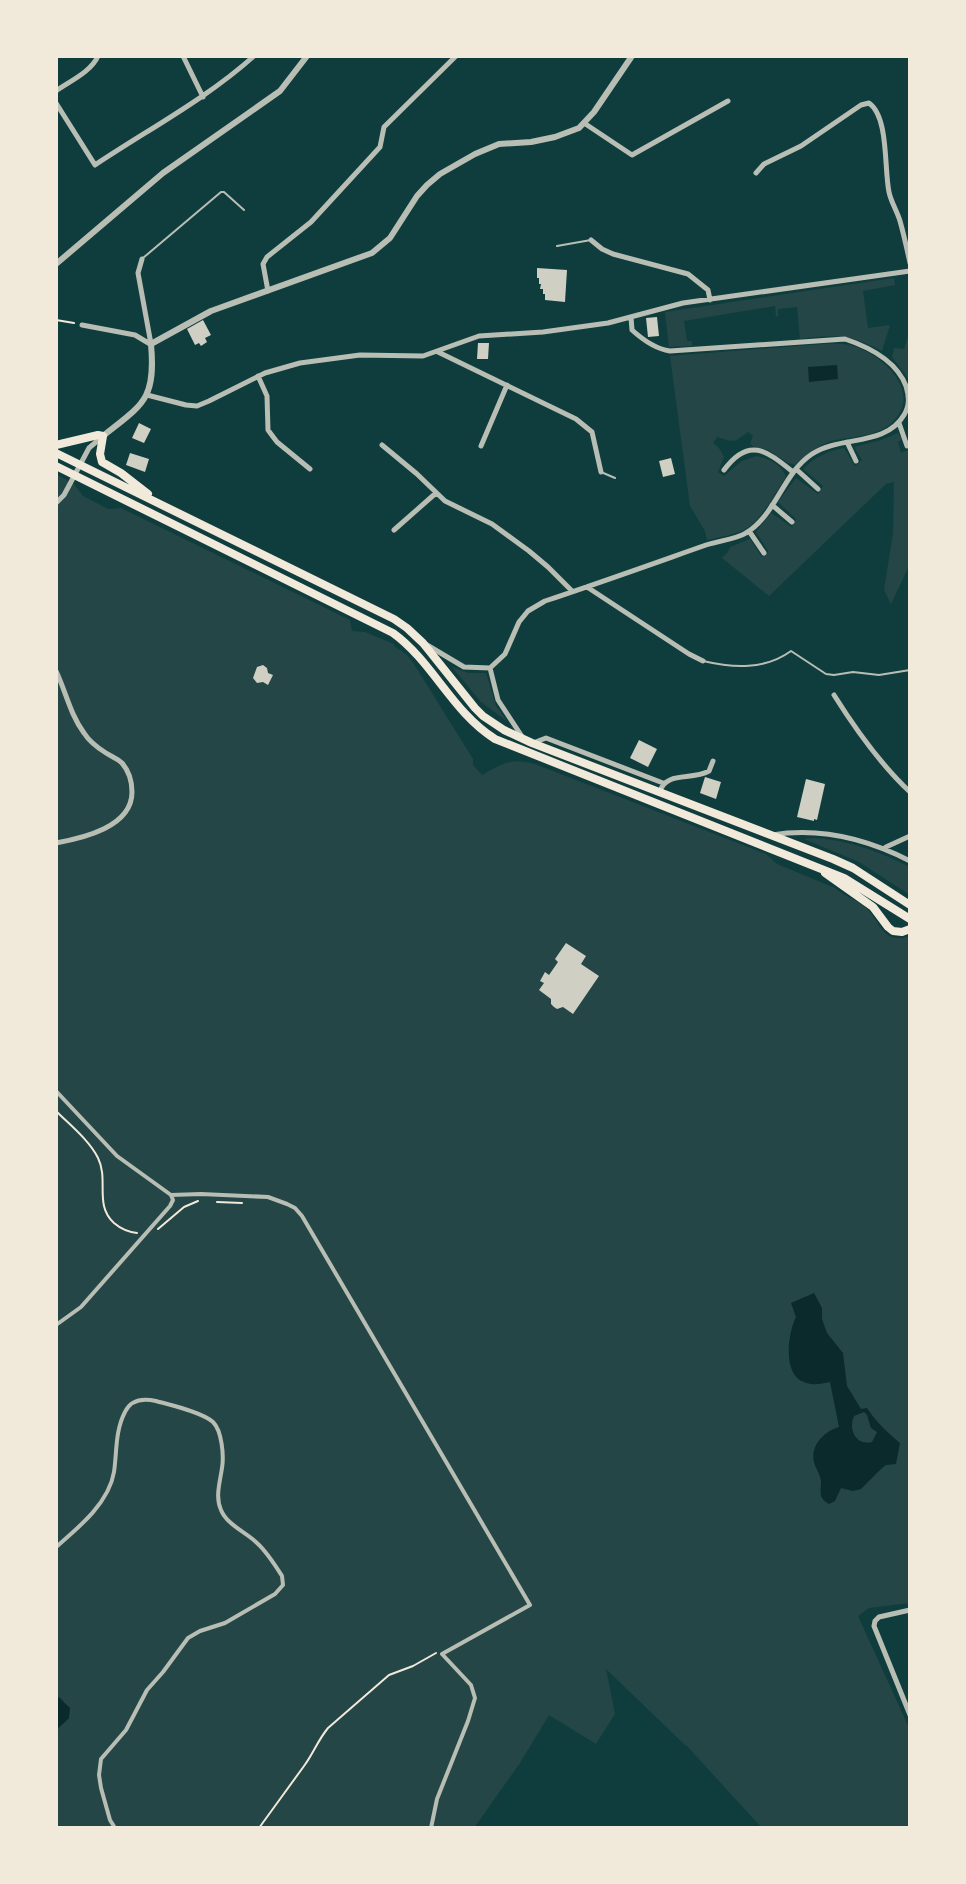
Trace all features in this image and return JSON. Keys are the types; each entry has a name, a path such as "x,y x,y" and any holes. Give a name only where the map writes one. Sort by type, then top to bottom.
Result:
{"main road":[{"path":"56,445 103,436 102,462 141,487 156,501"},
{"path":"56,453 378,610 407,628 423,643 475,708 492,722 528,742 661,787 819,853 853,868 910,905"},
{"path":"56,466 393,633 415,652 463,714 495,739 815,866 855,884 908,918"},
{"path":"815,866 873,907 893,931 910,929"}],"street":[{"path":"56,91 94,64 98,56"},
{"path":"183,56 203,97"},
{"path":"56,103 95,165 203,97 254,56"},
{"path":"56,264 163,173 280,91 307,56"},
{"path":"268,291 265,260 311,222 380,147 384,127 456,56"},
{"path":"151,344 211,311 372,253 390,238 424,187 440,174 503,143 523,144 575,130 584,123 632,56"},
{"path":"584,123 632,155 728,101"},
{"path":"756,173 764,164 801,146 845,115 869,103 876,109 879,118 889,191 910,263"},
{"path":"591,240 613,254 688,274 708,290 710,300"},
{"path":"56,503 64,495 89,448 137,408 147,395 151,344 138,273 142,259"},
{"path":"147,395 197,406 258,376 291,365 381,354 423,356 479,336 543,332 608,323 683,303 910,271"},
{"path":"423,643 464,667 490,668 505,654 519,622 528,611 572,591 743,535 761,520 795,470 814,453 829,446 888,432 908,409 909,398 901,376 893,366 870,348 845,339 662,350 632,330 631,317"},
{"path":"82,325 135,335 151,344"},
{"path":"438,352 576,419 592,432 601,472"},
{"path":"258,376 267,396 268,430 277,442 310,469"},
{"path":"481,446 507,385"},
{"path":"899,423 907,446"},
{"path":"847,442 856,461"},
{"path":"382,445 445,501 511,537 572,591"},
{"path":"724,470 738,454 761,451 795,470 818,489"},
{"path":"394,530 436,493"},
{"path":"772,505 792,522"},
{"path":"749,531 764,553"},
{"path":"587,587 703,661"},
{"path":"490,668 498,700 528,742"},
{"path":"56,671 71,712 87,738 124,765 129,774 132,796 129,807 115,821 97,832 56,843"},
{"path":"834,695 865,741 910,792"},
{"path":"661,787 674,778 704,774 709,771 713,761"},
{"path":"770,835 814,832 845,837 884,847 910,861"},
{"path":"884,847 910,836"},
{"path":"56,1091 117,1156 171,1195 173,1200 81,1307 56,1325"},
{"path":"171,1195 268,1197 295,1208 532,1606 442,1654 471,1685 475,1698 437,1799 431,1828"},
{"path":"56,1547 103,1499 114,1473 123,1416 132,1403 148,1400 191,1412 215,1424 222,1451 218,1495 221,1510 232,1524 258,1544 284,1582 281,1589 268,1599 225,1623 188,1638 147,1690 126,1730 101,1759 101,1788 115,1828"},
{"path":"910,1610 879,1617 874,1626 910,1715"}],"lane":[{"path":"142,259 221,192 244,210"},
{"path":"557,246 591,240"},
{"path":"601,472 615,478"},
{"path":"703,661 750,666 767,663 791,651 826,674 853,672 879,675 910,670"}],"path":[{"path":"56,320 82,325"},
{"path":"56,1111 100,1161 105,1212 125,1230 155,1232 184,1207 199,1201 251,1202"},
{"path":"259,1828 328,1728 389,1675 438,1652"}],"shaded area":[{"path":"894,278 895,285 863,291 868,328 890,325 882,351 842,337 800,339 797,307 778,309 776,317 775,306 684,321 687,341 692,341 692,346 669,347 665,312"},
{"path":"910,330 910,385 892,357 894,348 904,349"},
{"path":"822,344 853,346 883,363 903,392 899,414 878,432 827,443 795,465 768,450 752,446 753,436 748,432 734,440 717,437 713,443 724,457 718,472 724,476 742,461 756,456 774,462 786,477 752,525 737,533 707,540 690,506 670,356"},
{"path":"837,365 838,379 809,382 808,367"},
{"path":"898,433 902,439 898,442 901,453 910,449 910,564 891,604 884,590 893,533 894,482 886,484 769,596 722,558 730,547 750,539 762,557 768,553 756,532 771,513 792,527 796,519 778,502 796,478 818,494 823,486 803,469 812,461 844,448 855,466 862,460 854,447"},
{"path":"56,474 74,484 83,496 108,509 121,508 350,620 352,631 365,632 394,644 414,664 473,759 473,765 482,775 513,762 535,764 766,854 777,864 835,888 864,906 887,934 900,938 910,936 910,1603 869,1608 858,1616 910,1730 910,1828 762,1828 686,1745 606,1669 615,1714 596,1744 549,1715 474,1828 56,1828 56,1730 69,1718 63,1700 56,1695"},
{"path":"452,667 468,673 486,673 496,706 508,722 481,702"},
{"path":"804,839 862,847 910,867 910,895 859,862"},
{"path":"814,1293 822,1308 827,1333 843,1353 847,1386 861,1409 867,1408 900,1443 896,1464 886,1465 861,1489 841,1488 835,1501 829,1504 822,1497 813,1456 820,1440 839,1427 830,1382 807,1383 792,1371 789,1342 796,1317 791,1303","holes":["864,1412 871,1428 877,1432 872,1442 866,1443 855,1436 852,1421 854,1416"]},
{"path":"56,1695 70,1708 69,1718 56,1730"}],"building":[{"path":"537,268 567,270 565,302 545,300 537,278"},
{"path":"657,317 659,336 648,337 646,318"},
{"path":"203,320 211,335 205,338 207,342 201,346 199,343 195,345 187,329"},
{"path":"478,343 489,343 488,359 477,359"},
{"path":"139,423 151,429 144,443 132,438"},
{"path":"130,453 149,459 145,472 126,465"},
{"path":"671,458 675,474 663,477 659,461"},
{"path":"263,665 273,675 268,685 257,683 253,678 257,667"},
{"path":"639,740 657,749 648,767 630,758"},
{"path":"705,777 721,782 716,799 700,793"},
{"path":"806,779 825,784 817,820 814,821 797,817"},
{"path":"566,943 586,956 581,964 599,976 573,1014 563,1007 554,1007 551,999 539,990 544,983 540,981 545,972 549,975"}]}
